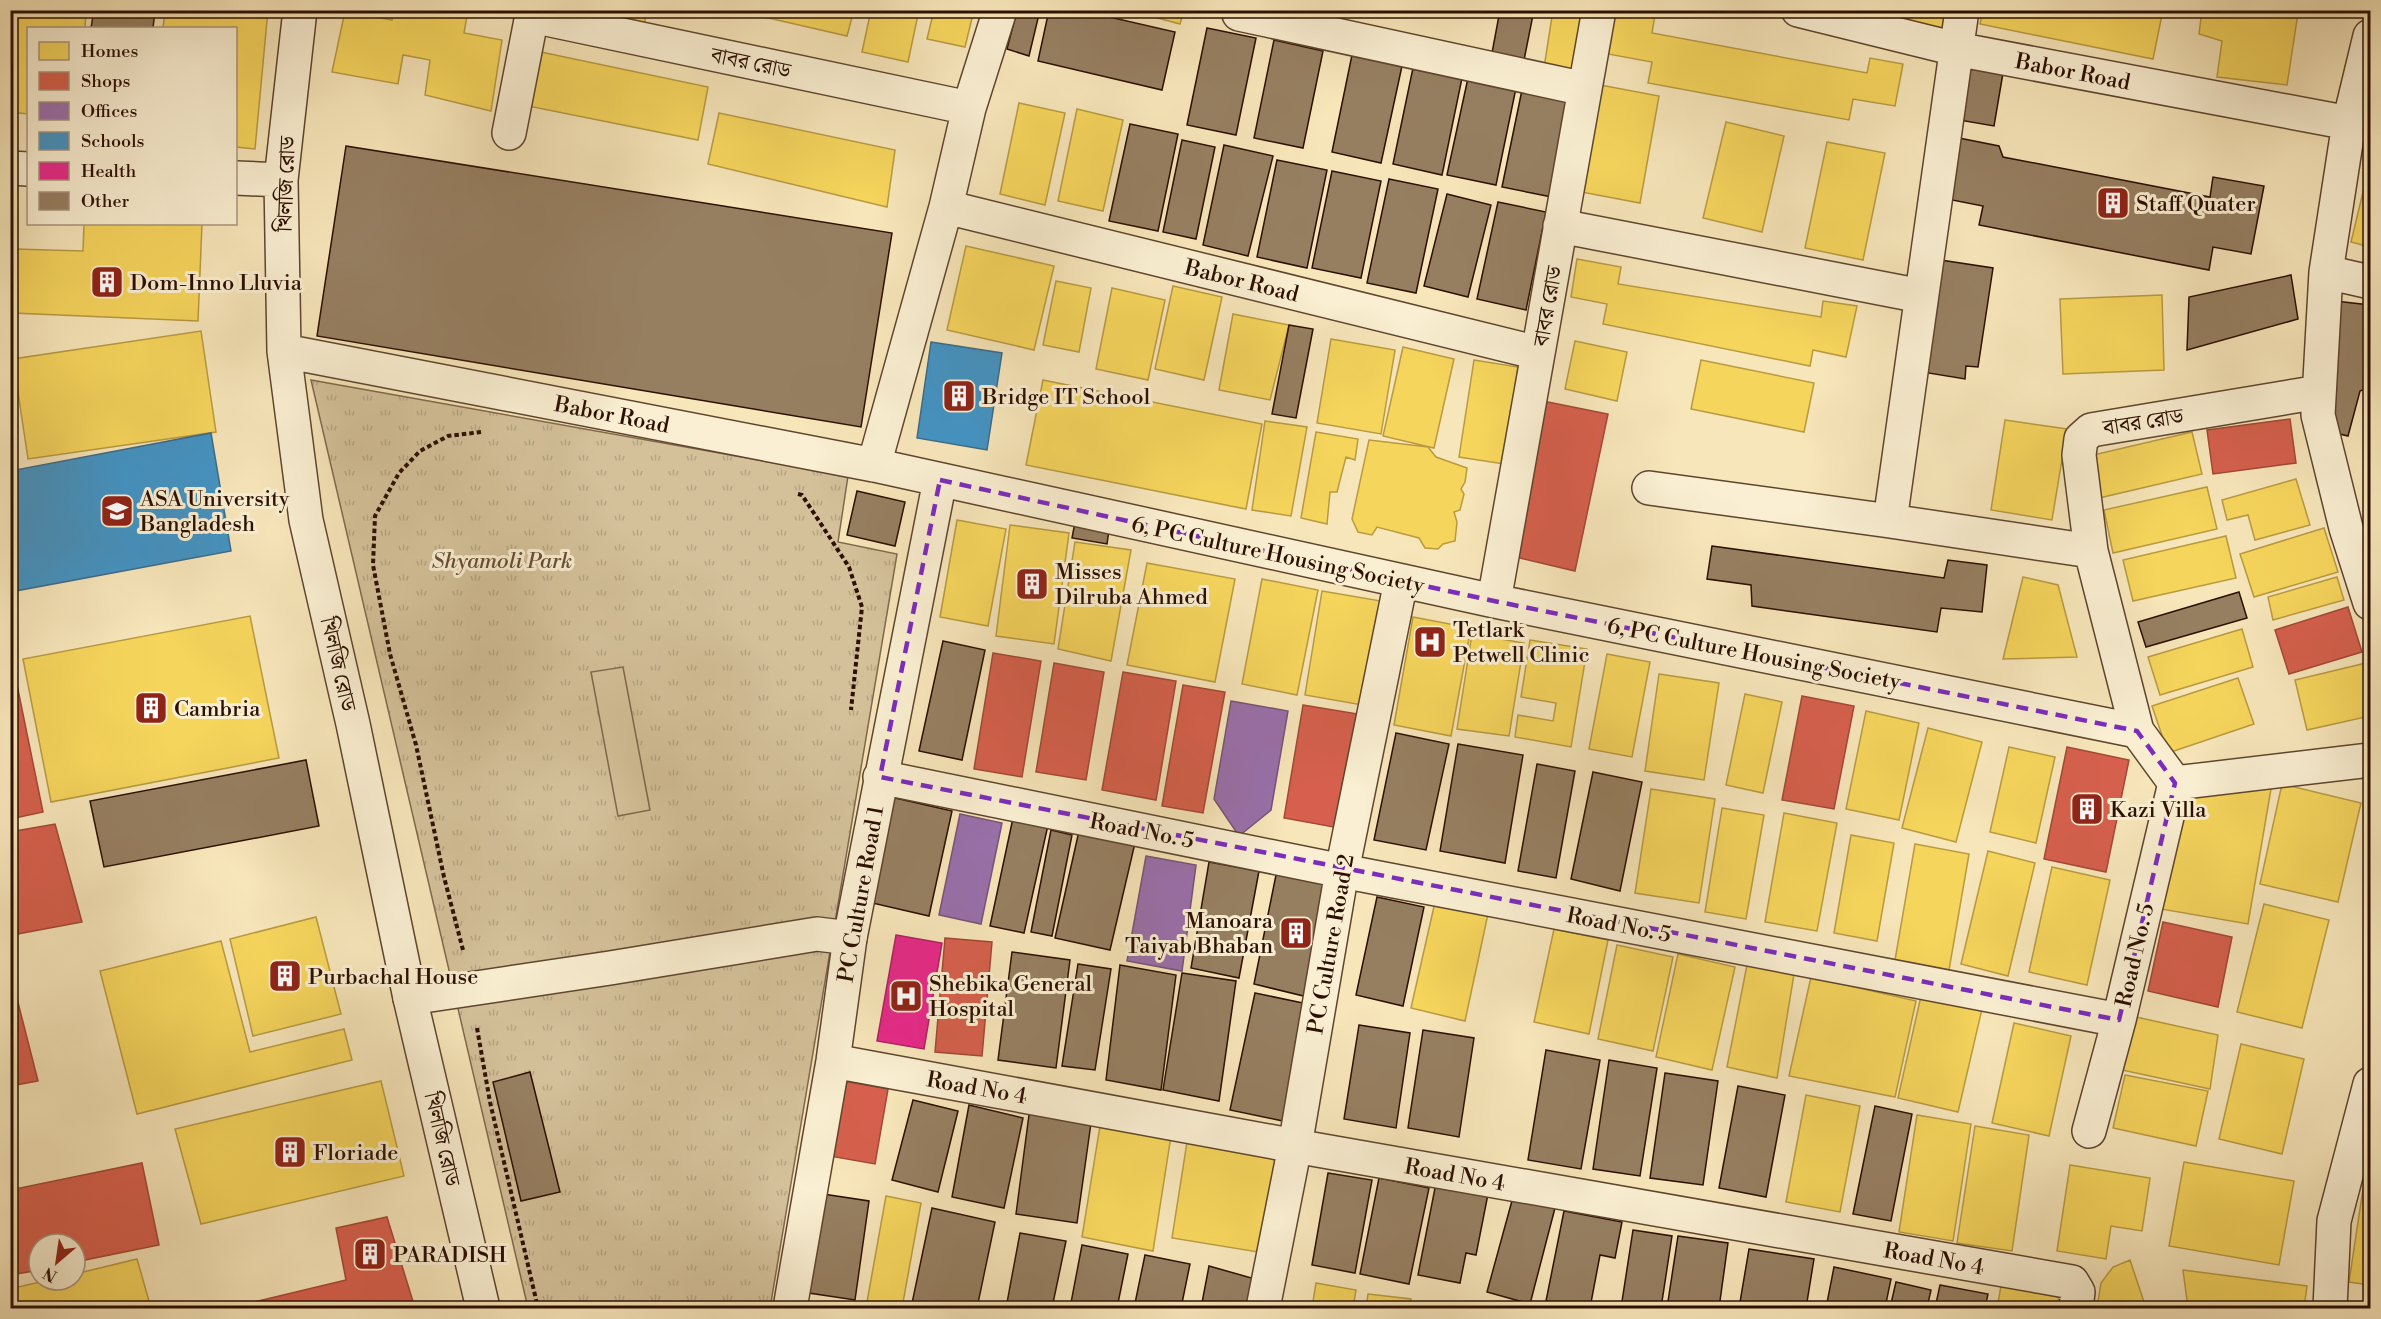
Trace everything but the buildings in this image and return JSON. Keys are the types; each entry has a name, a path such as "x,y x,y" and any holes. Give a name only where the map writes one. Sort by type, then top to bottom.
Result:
{"street":[{"name":"খিলজি রোড","path":"300,10 281,180 284,351 306,520 353,724 410,998 483,1308"},
{"path":"874,465 946,207 969,108 1000,10"},
{"name":"বাবর রোড","path":"1494,600 1599,10"},
{"name":"Babor Road","path":"1798,10 1956,49 2349,123"},
{"path":"1890,521 1962,10"},
{"name":"বাবর রোড","path":"509,134 533,13 969,108"},
{"path":"1239,14 1585,89"},
{"path":"2370,36 2349,123 2326,272 2318,415 2346,528 2370,603"},
{"path":"10,168 27,168"},
{"path":"237,178 281,180"},
{"name":"Babor Road","path":"946,207 1538,353"},
{"path":"1560,226 1921,296"},
{"path":"2326,272 2370,282"},
{"name":"Babor Road","path":"284,351 874,465 940,480"},
{"name":"বাবর রোড","path":"2137,731 2091,551 2079,455 2081,439 2091,430 2319,392"},
{"name":"6, PC Culture Housing Society","path":"940,480 1401,581 2137,731"},
{"name":"PC Culture Road 1","path":"792,1308 833,1061 850,938 940,480"},
{"path":"1649,488 2091,551"},
{"name":"PC Culture Road 2","path":"1263,1308 1295,1146 1342,871 1401,581"},
{"path":"2137,731 2175,783 2370,760"},
{"name":"Road No. 5","path":"880,777 1342,871 2119,1020 2175,783"},
{"path":"410,998 817,934 850,938"},
{"path":"2089,1131 2119,1020"},
{"name":"Road No 4","path":"833,1061 1295,1146 2072,1282 2076,1297"},
{"path":"2330,1308 2334,1221 2370,1084"}],"path":[{"path":"483,431 448,436 420,451 399,473 375,516 373,565 390,654 416,745 444,877 468,968 490,1102 538,1308"},
{"path":"791,491 802,495 849,567 862,607 851,713"}],"highlighted area":[{"path":"940,480 1494,601 2137,731 2175,783 2119,1020 880,777"}],"green space":[{"name":"Shyamoli Park","path":"311,380 848,476 838,542 897,554 770,1308 528,1308"},
{"path":"623,667 650,810 618,816 591,672"}],"place":[{"name":"Staff Quater","path":"2113,203"},
{"name":"Dom-Inno Lluvia","path":"107,282"},
{"name":"Bridge IT School","path":"959,396"},
{"name":"ASA University Bangladesh","path":"117,511"},
{"name":"Misses Dilruba Ahmed","path":"1032,584"},
{"name":"Tetlark Petwell Clinic","path":"1430,642"},
{"name":"Cambria","path":"151,708"},
{"name":"Kazi Villa","path":"2087,809"},
{"name":"Manoara Taiyab Bhaban","path":"1296,933"},
{"name":"Purbachal House","path":"285,976"},
{"name":"Shebika General Hospital","path":"906,996"},
{"name":"Floriade","path":"290,1152"},
{"name":"PARADISH","path":"370,1254"}]}
